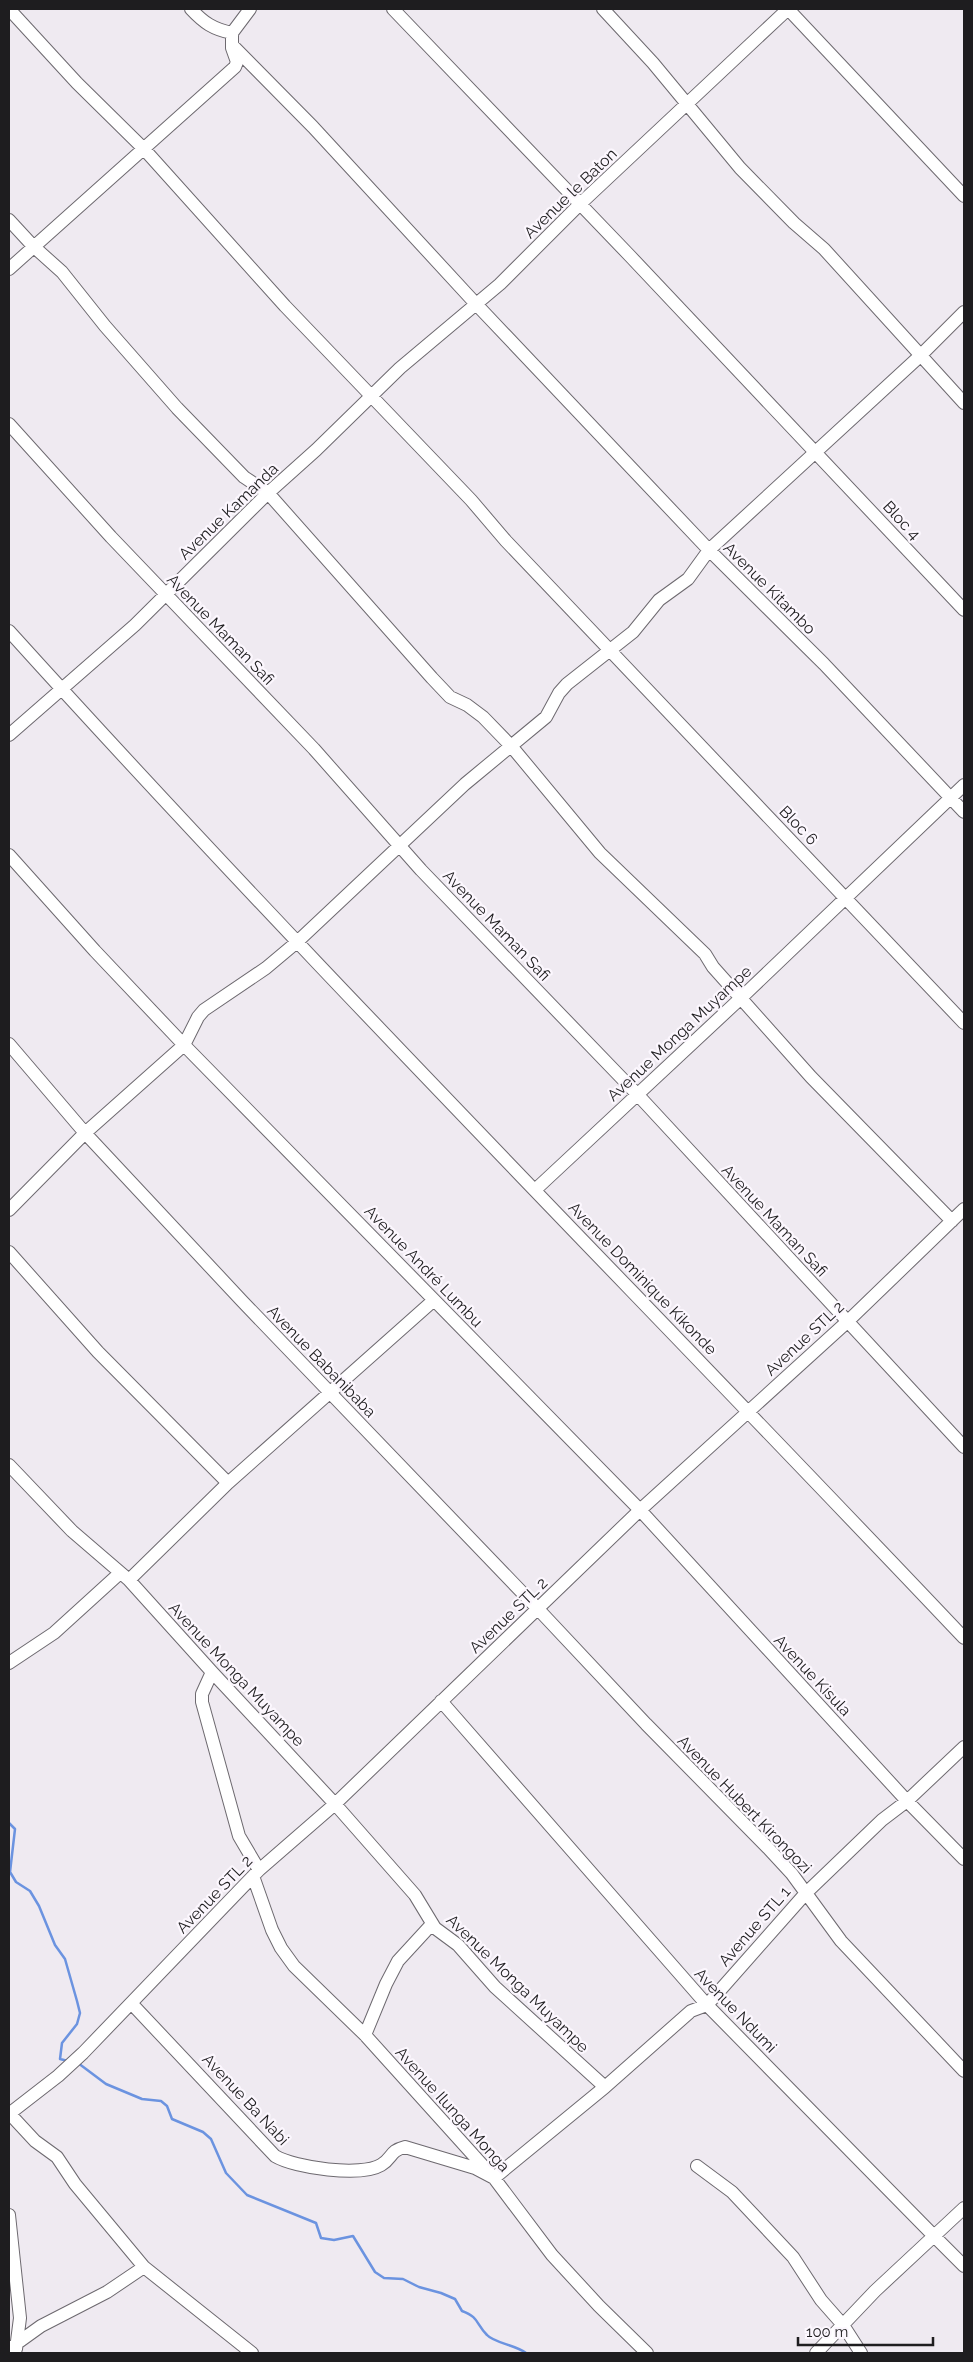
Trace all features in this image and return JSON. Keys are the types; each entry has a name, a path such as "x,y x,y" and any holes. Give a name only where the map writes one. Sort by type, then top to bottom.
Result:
{"street":[{"name":"Bloc 6","path":"10,9 77,83 144,149 250,269 964,1023"},
{"path":"9,1210 85,1133 184,1045 198,1017 204,1010 266,968 297,942 479,772 512,747 546,717 559,693 567,684 633,632 659,600 688,579 708,550 476,304 232,39 204,23 190,9"},
{"path":"9,269 235,67 236,57 232,39 250,9"},
{"name":"Bloc 4","path":"393,9 816,452 964,610"},
{"path":"603,9 687,104 740,168 794,223 824,249 964,403"},
{"path":"788,9 964,196"},
{"name":"Avenue le Baton","path":"372,397 400,368 500,284 579,205 788,9"},
{"path":"9,220 33,246 62,272 76,293 178,408 244,477 268,493 444,691 459,702 475,710 512,747 600,853 705,954 713,967 742,997 811,1077 960,1216"},
{"name":"Avenue Kitambo","path":"964,312 920,356 708,550 824,664 964,812"},
{"name":"Avenue Kamanda","path":"61,689 166,594 268,493 372,397"},
{"name":"Avenue Maman Safi","path":"9,424 166,594 314,749 421,870 637,1094 964,1447"},
{"name":"Avenue Dominique Kikonde","path":"9,631 297,942 749,1411 964,1638"},
{"path":"9,736 61,689"},
{"name":"Avenue Monga Muyampe","path":"534,1190 742,997 964,785"},
{"name":"Avenue André Lumbu","path":"9,855 94,951 184,1045 640,1510"},
{"name":"Avenue Babanibaba","path":"9,1044 85,1133 329,1392 538,1609"},
{"name":"Avenue STL 2","path":"9,2114 58,2076 83,2053 256,1873 335,1804 640,1510 847,1322 960,1216"},
{"path":"9,1252 98,1352 228,1483"},
{"path":"9,1663 54,1633 125,1576 434,1300"},
{"path":"9,1465 72,1531 125,1576"},
{"name":"Avenue Kisula","path":"640,1510 907,1802 964,1859"},
{"name":"Avenue Monga Muyampe","path":"125,1576 335,1804 415,1895 432,1924 458,1945 495,1987 540,2030 605,2087"},
{"name":"Avenue Hubert Kirongozi","path":"538,1609 646,1724 768,1848 806,1893 841,1941 964,2071"},
{"name":"Avenue Ilunga Monga","path":"212,1672 202,1694 202,1702 239,1836 256,1873 272,1930 281,1948 294,1966 365,2035 494,2178 552,2255 599,2306 647,2353"},
{"name":"Avenue Ndumi","path":"441,1701 707,2004 964,2266"},
{"name":"Avenue STL 1","path":"494,2178 605,2087 691,2011 707,2004 806,1893 882,1820 907,1802 964,1747"},
{"path":"365,2035 386,1984 398,1961 432,1924"},
{"name":"Avenue Ba Nabi","path":"132,2004 275,2156 286,2162 332,2168 344,2172 367,2171 383,2164 395,2149 405,2147 475,2168 494,2178"},
{"path":"371,2022 379,2051"},
{"path":"9,2114 35,2141 57,2157 75,2184 144,2267 252,2353"},
{"path":"697,2166 732,2192 747,2206 802,2269 821,2300 843,2325 861,2353"},
{"path":"816,2353 875,2291 964,2208"},
{"path":"9,2215 20,2318 14,2350"},
{"path":"14,2350 42,2326 107,2292 144,2267"}],"waterway":[{"path":"9,1823 15,1829 10,1872 16,1882 30,1891 39,1906 55,1945 65,1959 80,2013 77,2024 62,2043 60,2059 68,2061"},
{"path":"78,2063 106,2084 142,2099 161,2101 167,2106 172,2119 203,2132 211,2139 226,2173 247,2195 316,2223 321,2238 334,2240 353,2236 375,2272 384,2278 403,2279 419,2287 455,2299 462,2311 472,2316 490,2338 526,2353"}]}
